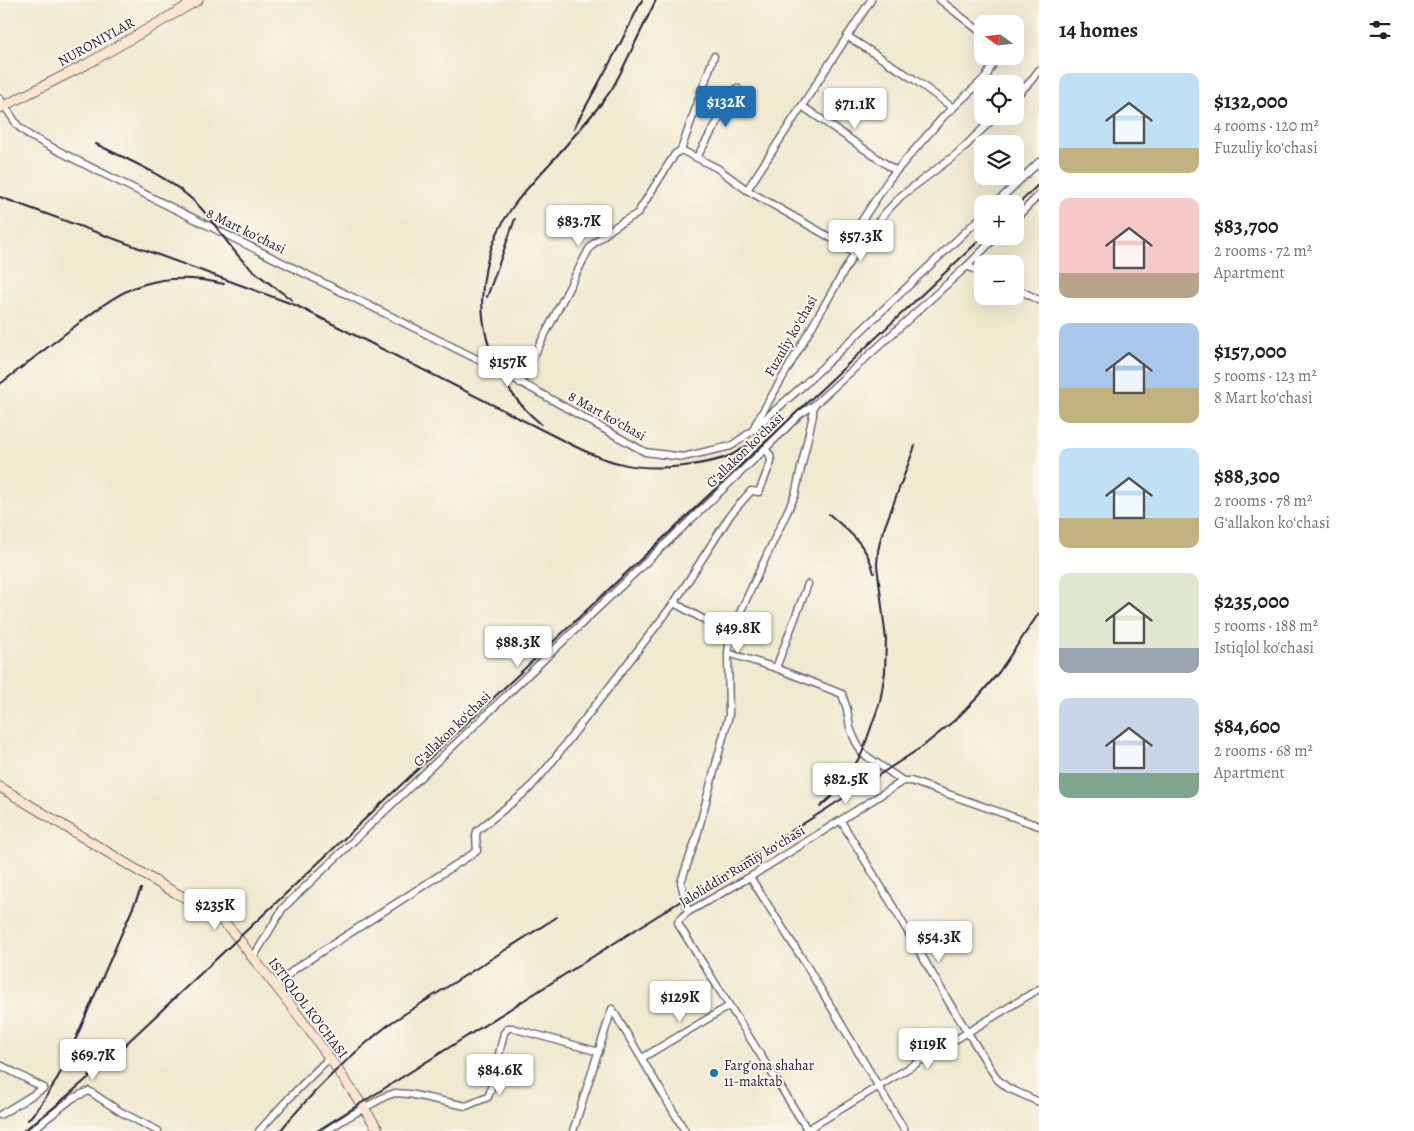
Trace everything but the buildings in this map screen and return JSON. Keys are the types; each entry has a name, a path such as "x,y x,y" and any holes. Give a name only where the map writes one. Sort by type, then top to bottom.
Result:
{"main road":[{"name":"NURONIYLAR","path":"2,104 87,64 198,0"},
{"name":"ISTIQLOL KO'CHASI","path":"0,787 156,882 211,913 236,934 329,1058 379,1131"}],"street":[{"path":"747,190 871,0"},
{"path":"940,0 974,27"},
{"path":"847,36 915,80 953,108"},
{"path":"520,383 589,249 614,228 637,214 675,154 681,150 714,56"},
{"path":"845,246 890,178 944,116 986,77 992,65"},
{"path":"1024,88 1039,70"},
{"path":"697,157 737,88"},
{"name":"8 Mart koʻchasi","path":"2,104 18,126 30,136 496,369 645,452 683,457 731,446 752,430 806,383 974,224"},
{"path":"802,106 896,171"},
{"name":"Fuzuliy koʻchasi","path":"752,430 854,254 901,196 958,153 987,125"},
{"path":"681,150 717,168 747,190 845,246 854,254"},
{"path":"1004,195 1039,162"},
{"path":"1024,210 1039,195"},
{"name":"Gʻallakon koʻchasi","path":"253,958 283,908 800,414 813,406 989,245"},
{"path":"967,266 974,269"},
{"path":"1024,292 1039,300"},
{"path":"688,912 681,882 696,839 729,715 728,653 730,634 795,495 813,415 813,406"},
{"path":"276,986 296,968 477,851 477,831 528,790 548,767 674,603 731,514 751,491 757,493 760,490 771,462 770,455 765,449"},
{"path":"776,668 808,584"},
{"path":"674,603 730,634"},
{"path":"728,653 776,668 842,694 850,728 862,753 903,781 911,781 1039,826"},
{"name":"Jaloliddin Rumiy koʻchasi","path":"729,1006 678,923 682,916 750,877 903,781"},
{"path":"841,821 997,1079 1008,1088 1039,1102"},
{"path":"750,877 786,933 905,1131"},
{"path":"642,1058 729,1006 806,1130 1039,990"},
{"path":"573,1131 612,1009 686,1131"},
{"path":"326,1131 386,1096 395,1093 409,1094 466,1106 488,1097 504,1033 510,1028 553,1038 599,1052"},
{"path":"259,1131 329,1058"},
{"path":"0,1065 44,1088 0,1115"},
{"path":"31,1131 73,1098 89,1091 121,1112 158,1131"}],"railway":[{"path":"574,128 642,0"},
{"path":"541,424 522,406 507,386 495,364 487,339 482,304 483,286 490,252 504,220 514,205 584,125 612,89 656,0"},
{"path":"96,144 173,184 202,209 244,262 292,300"},
{"path":"1024,198 1039,184"},
{"path":"0,197 295,305 586,452 613,462 653,468 684,466 712,461 741,450 773,426"},
{"path":"487,297 515,219"},
{"path":"23,1131 52,1109 111,1058 974,245"},
{"path":"0,384 96,310 124,292 155,281 175,279 204,280 224,284"},
{"path":"820,807 832,796 848,776 862,753 880,702 885,672 886,640 877,565 878,551 881,537 915,446"},
{"path":"829,514 857,540 867,555 874,573"},
{"path":"317,1131 922,747 955,720 978,697 999,672 1039,613"},
{"path":"847,792 868,766"},
{"path":"28,1120 47,1095 63,1068 141,889"},
{"path":"280,1131 333,1074 392,1022 557,917"}],"place":[{"name":"Farg'ona shahar 11-maktab","path":"714,1073"}]}
